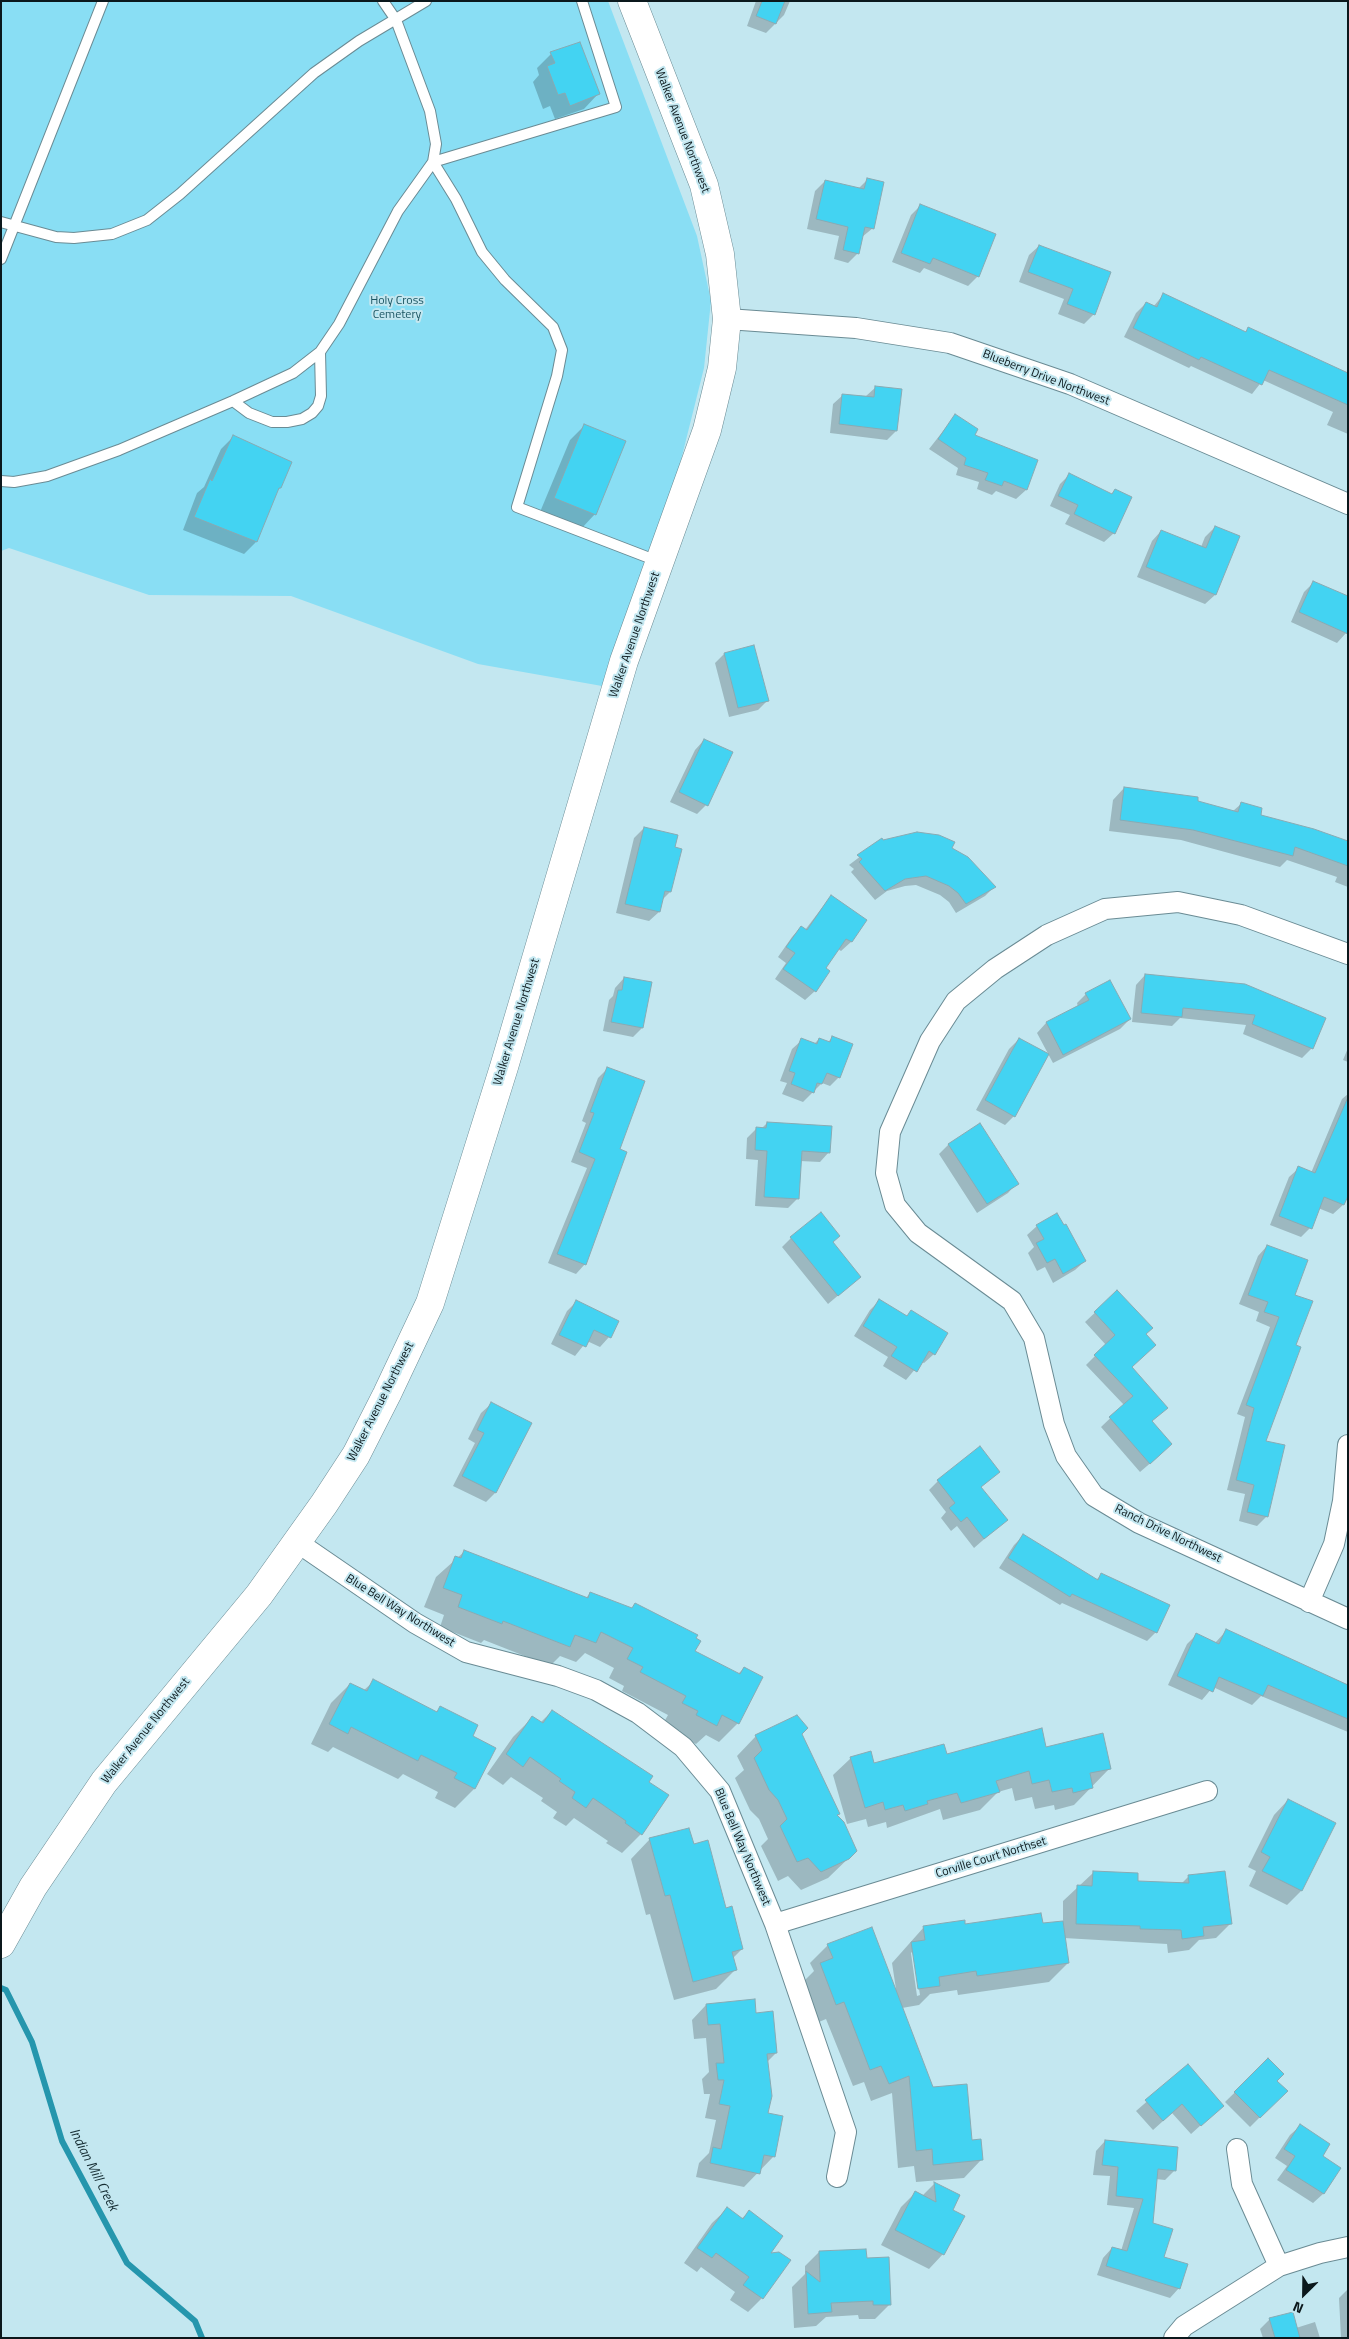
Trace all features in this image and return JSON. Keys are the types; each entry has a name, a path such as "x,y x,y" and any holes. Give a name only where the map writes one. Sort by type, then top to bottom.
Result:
{"main road":[{"name":"Walker Avenue Northwest","path":"1,1944 33,1887 104,1782 259,1595 356,1455 388,1394 430,1303 504,1067 624,661 708,430 722,368 727,319 720,254 704,186 636,4"}],"street":[{"name":"Blueberry Drive Northwest","path":"727,319 856,328 950,343 1070,384 1348,504"},
{"name":"Ranch Drive Northwest","path":"1348,954 1241,914 1178,902 1105,909 1047,935 995,969 956,1001 930,1041 890,1132 886,1173 895,1205 918,1233 1012,1301 1034,1338 1054,1424 1066,1456 1094,1496 1139,1523 1348,1619"},
{"path":"1309,1602 1334,1544 1343,1501 1348,1445"},
{"name":"Blue Bell Way Northwest","path":"297,1542 415,1623 466,1652 558,1676 596,1690 638,1713 683,1747 720,1791 775,1924 846,2132 838,2177"},
{"name":"Corville Court Northset","path":"775,1924 1207,1791"},
{"path":"1237,2149 1242,2184 1279,2266"},
{"path":"1174,2338 1184,2326 1279,2266 1348,2246"}],"lane":[{"path":"1,259 103,1"},
{"path":"1,481 14,482 47,476 119,450 293,373 320,352 339,324 398,211 433,162 436,144 435,128 410,53 396,20 383,1"},
{"path":"1,222 56,237 74,238 112,234 147,220 180,194 314,73 359,41 426,1"},
{"path":"433,162 616,107 582,1"},
{"path":"433,162 456,199 482,252 505,280 553,327 561,345 562,350 557,376 516,507 660,563"},
{"path":"233,401 249,413 272,422 302,419 312,413 318,406 321,396 320,352"}],"green space":[{"name":"Holy Cross Cemetery","path":"1,1 608,1 697,236 711,301 704,368 673,492 602,686 478,664 291,596 149,595 9,548 1,551"}],"building":[{"path":"762,1 785,1 776,24 756,16"},
{"path":"580,42 600,94 570,106 565,93 558,95 547,66 555,63 550,52"},
{"path":"867,178 884,182 874,229 865,227 859,254 843,250 848,227 816,219 825,180 864,189"},
{"path":"920,204 996,234 979,277 933,258 930,264 901,253"},
{"path":"1039,245 1111,272 1095,315 1067,304 1073,289 1028,272"},
{"path":"1163,293 1246,332 1248,327 1348,373 1348,405 1269,370 1262,385 1201,357 1199,360 1133,328 1146,302 1157,307"},
{"path":"875,386 902,389 897,431 839,424 842,394 874,397"},
{"path":"955,414 978,429 975,435 1038,460 1027,490 1004,481 1002,486 985,480 988,473 964,465 966,458 938,439"},
{"path":"584,424 626,441 596,515 554,498"},
{"path":"233,435 292,462 257,542 194,517 210,479 212,481"},
{"path":"1069,473 1112,494 1115,489 1132,497 1115,534 1074,514 1078,505 1058,496"},
{"path":"1215,526 1240,536 1216,595 1146,567 1161,530 1206,548"},
{"path":"1313,581 1348,596 1348,634 1299,612"},
{"path":"754,645 769,701 738,708 724,653"},
{"path":"704,739 733,752 708,806 679,792"},
{"path":"1124,787 1198,797 1198,801 1238,812 1241,802 1262,808 1261,815 1314,829 1348,841 1348,866 1295,847 1293,856 1193,830 1120,820"},
{"path":"644,827 678,835 675,847 682,849 671,892 665,891 660,912 625,904"},
{"path":"917,832 939,835 955,842 952,848 968,857 996,887 966,904 958,893 949,886 926,876 905,879 885,891 859,862 862,859 857,855 882,838 883,840"},
{"path":"831,895 867,920 852,942 846,939 826,968 830,971 816,992 783,969 795,953 786,947 801,926 807,930"},
{"path":"1145,974 1245,984 1326,1018 1313,1049 1252,1024 1255,1015 1183,1008 1182,1017 1141,1013"},
{"path":"624,977 652,982 643,1028 611,1022 618,990 622,990"},
{"path":"1110,980 1131,1019 1063,1055 1046,1022 1089,1000 1085,993"},
{"path":"832,1036 853,1044 840,1078 827,1073 822,1084 817,1083 814,1093 791,1084 795,1073 789,1071 801,1038 817,1044 819,1038 830,1042"},
{"path":"1019,1038 1049,1054 1015,1117 985,1100"},
{"path":"607,1067 645,1081 620,1149 627,1152 586,1265 557,1254 595,1159 579,1152 594,1113 590,1112"},
{"path":"1348,1097 1348,1196 1344,1205 1324,1197 1312,1229 1279,1216 1298,1166 1315,1173"},
{"path":"767,1122 832,1126 830,1153 802,1151 799,1199 764,1197 767,1151 755,1150 756,1127 766,1128"},
{"path":"980,1123 1019,1184 987,1204 948,1144"},
{"path":"821,1212 840,1236 833,1242 861,1277 838,1296 790,1237"},
{"path":"1057,1213 1064,1225 1066,1224 1086,1261 1063,1274 1055,1259 1047,1263 1036,1243 1044,1239 1036,1225"},
{"path":"1267,1245 1308,1260 1295,1295 1313,1301 1296,1345 1301,1347 1266,1441 1285,1445 1268,1517 1247,1512 1254,1485 1236,1480 1254,1408 1246,1405 1279,1317 1264,1312 1268,1302 1248,1295"},
{"path":"1117,1290 1153,1328 1146,1334 1156,1345 1132,1367 1168,1408 1152,1421 1172,1444 1150,1464 1109,1417 1133,1396 1094,1355 1115,1335 1094,1312"},
{"path":"879,1299 907,1316 911,1310 948,1333 935,1355 929,1351 917,1372 891,1356 897,1347 863,1326"},
{"path":"576,1300 619,1321 611,1338 594,1330 586,1347 559,1335"},
{"path":"491,1402 532,1423 496,1493 462,1476 484,1433 477,1430"},
{"path":"980,1446 1000,1472 981,1487 1008,1520 984,1539 967,1517 961,1522 949,1508 955,1503 937,1480"},
{"path":"1023,1534 1098,1580 1101,1573 1170,1605 1157,1633 1072,1594 1070,1597 1008,1558"},
{"path":"464,1550 588,1598 590,1592 632,1608 635,1603 698,1635 696,1638 701,1641 695,1651 740,1674 744,1667 763,1677 739,1724 722,1715 717,1726 696,1715 698,1711 682,1703 686,1696 640,1672 643,1667 627,1659 633,1648 601,1632 596,1643 575,1635 570,1647 503,1621 502,1624 458,1607 462,1595 443,1588 455,1556 461,1558"},
{"path":"1226,1629 1348,1685 1348,1719 1268,1685 1263,1696 1219,1677 1213,1692 1177,1676 1196,1633 1219,1644"},
{"path":"373,1679 437,1712 440,1706 478,1725 473,1736 496,1748 475,1789 454,1778 457,1773 421,1755 418,1761 351,1727 348,1734 329,1724 350,1683 367,1691"},
{"path":"552,1710 653,1776 649,1782 669,1795 642,1835 625,1823 626,1821 593,1798 586,1808 572,1798 575,1792 559,1781 561,1779 530,1757 523,1767 506,1754 532,1716 543,1723"},
{"path":"797,1715 808,1728 802,1734 840,1814 837,1815 844,1822 857,1851 849,1859 821,1872 808,1858 797,1862 780,1826 787,1819 778,1800 769,1790 754,1758 762,1750 755,1735"},
{"path":"1042,1728 1046,1747 1103,1733 1111,1769 1090,1773 1093,1788 1073,1793 1072,1788 1052,1792 1049,1780 1032,1784 1029,1771 996,1781 1000,1792 961,1803 957,1793 927,1801 928,1804 905,1811 903,1805 885,1810 883,1802 865,1808 850,1757 871,1751 874,1763 944,1744 947,1754"},
{"path":"1288,1799 1336,1823 1302,1891 1262,1871 1270,1857 1261,1852"},
{"path":"689,1828 694,1844 708,1840 726,1908 732,1906 743,1949 732,1952 737,1970 693,1982 670,1895 665,1896 649,1838"},
{"path":"1093,1871 1138,1873 1138,1881 1189,1883 1188,1875 1225,1871 1232,1924 1203,1927 1204,1936 1182,1939 1181,1930 1140,1929 1140,1926 1076,1924 1077,1885 1092,1886"},
{"path":"1041,1913 1043,1923 1063,1921 1069,1963 977,1976 976,1971 939,1977 940,1986 918,1989 911,1942 925,1940 923,1926 965,1920 965,1924"},
{"path":"872,1927 933,2087 967,2084 972,2140 981,2139 983,2160 933,2165 932,2149 916,2151 909,2076 889,2084 881,2066 870,2070 844,2002 836,2005 820,1963 833,1958 827,1944"},
{"path":"755,1999 756,2013 773,2011 777,2053 767,2054 772,2096 768,2113 783,2116 775,2157 764,2155 760,2174 710,2163 713,2147 721,2149 730,2106 719,2104 724,2080 718,2080 716,2063 724,2063 720,2024 708,2025 706,2004"},
{"path":"1268,2058 1284,2074 1277,2081 1288,2091 1260,2118 1234,2092"},
{"path":"1188,2064 1224,2106 1201,2126 1182,2104 1163,2121 1145,2100"},
{"path":"1300,2124 1330,2144 1323,2156 1341,2168 1324,2194 1286,2170 1295,2156 1284,2149"},
{"path":"1105,2140 1178,2147 1176,2171 1158,2169 1153,2223 1173,2229 1164,2257 1188,2264 1180,2289 1106,2266 1112,2247 1127,2251 1143,2199 1116,2196 1118,2167 1102,2165"},
{"path":"934,2182 960,2195 953,2210 965,2216 944,2255 895,2230 915,2191 936,2202"},
{"path":"727,2207 743,2219 749,2210 783,2236 771,2253 779,2252 791,2260 763,2299 743,2285 749,2277 716,2253 712,2258 697,2248"},
{"path":"866,2249 867,2258 889,2257 891,2305 873,2305 873,2301 831,2303 832,2312 808,2314 806,2271 820,2282 819,2251"},
{"path":"1293,2312 1300,2338 1275,2338 1269,2318"}],"waterway":[{"name":"Indian Mill Creek","path":"1,1988 6,1990 32,2042 62,2141 127,2263 195,2321 202,2338"}]}
